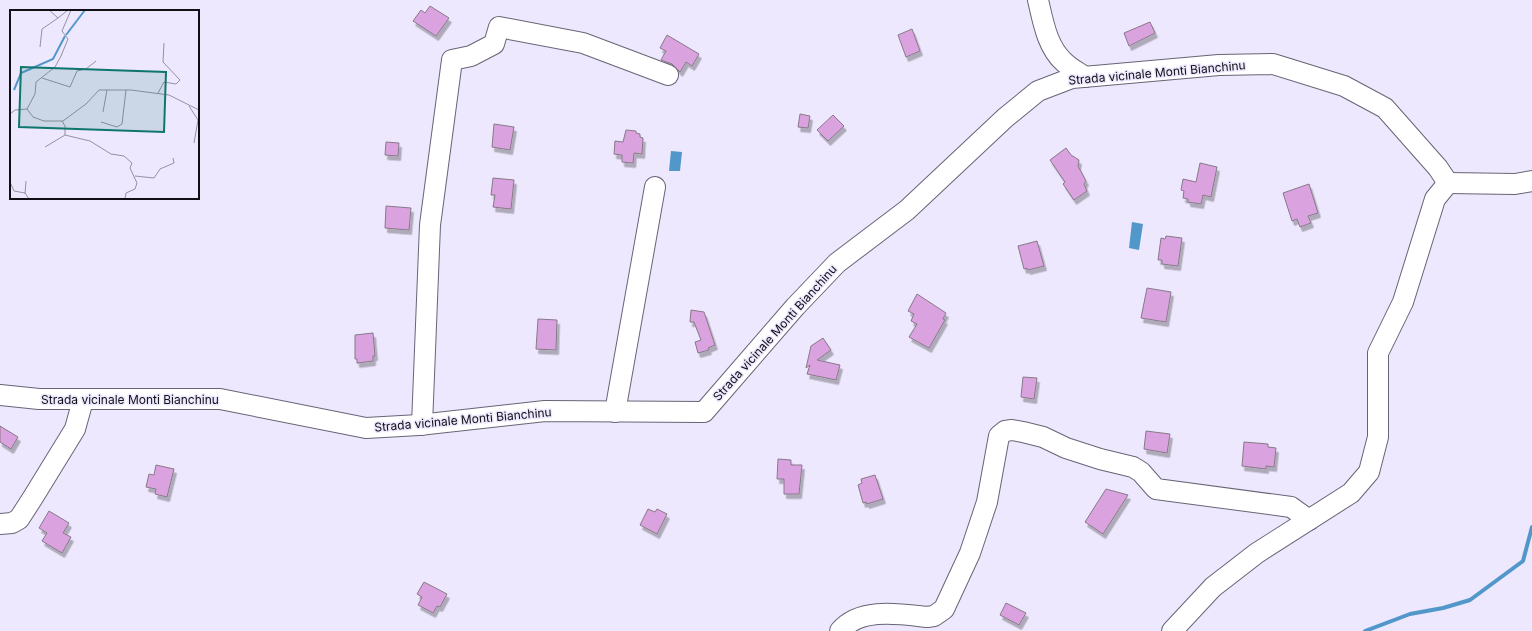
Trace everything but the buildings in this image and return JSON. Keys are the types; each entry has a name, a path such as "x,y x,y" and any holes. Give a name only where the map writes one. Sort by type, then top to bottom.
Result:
{"street":[{"path":"1038,0 1044,26 1054,51 1065,63 1085,77"},
{"path":"422,424 430,225 452,60 471,56 494,44 499,27 583,43 668,75"},
{"name":"Strada vicinale Monti Bianchinu","path":"0,395 39,400 220,399 366,428 422,424 545,411 704,412 837,263 907,210 1005,118 1038,91 1072,78 1226,64 1274,64 1344,86 1385,108 1438,168 1448,183"},
{"path":"1172,631 1213,587 1257,553 1351,493 1369,472 1378,437 1378,353 1403,302 1436,199 1448,183 1515,184 1532,181"},
{"path":"615,412 655,187"},
{"path":"0,524 12,523 18,519 32,499 75,429 83,400"},
{"path":"840,631 844,626 856,620 872,615 888,612 928,617 934,616 944,609 970,553 987,502 999,436 1004,431 1012,430 1043,437 1066,448 1133,467 1141,472 1156,489 1291,507 1309,520"}],"water":[{"path":"671,151 682,152 680,171 669,171"},
{"path":"1132,222 1143,224 1139,250 1129,248"}],"waterway":[{"path":"1365,631 1410,614 1443,608 1470,600 1523,561 1532,527"}]}
